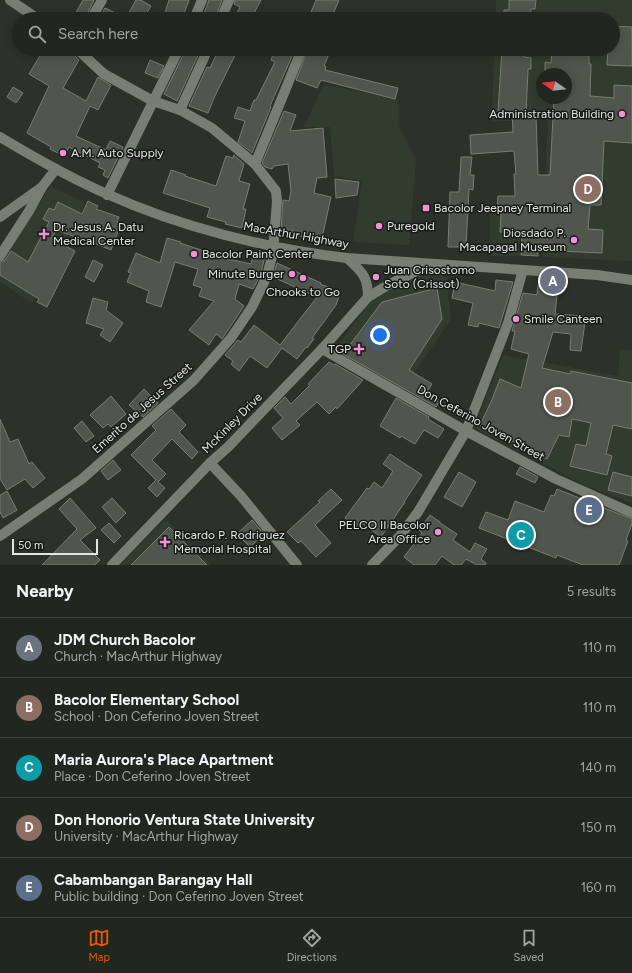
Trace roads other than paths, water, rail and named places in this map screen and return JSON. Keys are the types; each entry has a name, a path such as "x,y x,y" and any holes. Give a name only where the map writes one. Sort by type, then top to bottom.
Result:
{"street":[{"path":"10,0 28,12"},
{"path":"95,12 102,0"},
{"path":"197,12 202,0"},
{"path":"224,12 229,0"},
{"name":"Emerito de Jesus Street","path":"0,536 82,479 194,380 232,338 252,307 267,276 274,246 277,200 276,191 255,164 212,128 180,110 153,101 104,74 85,56"},
{"path":"107,195 176,56"},
{"path":"180,110 205,56"},
{"path":"255,164 299,56"},
{"name":"MacArthur Highway","path":"0,137 56,170 107,195 186,224 228,236 319,255 431,265 597,275 632,280"},
{"path":"0,256 42,187 56,170"},
{"path":"0,217 42,187"},
{"path":"347,258 364,275 368,286 368,297"},
{"name":"McKinley Drive","path":"112,565 322,349 368,297 388,285 431,265"},
{"path":"372,565 400,536 418,512 466,431 508,322 523,270"},
{"name":"Don Ceferino Joven Street","path":"322,349 466,431 556,479 632,513"},
{"path":"210,464 241,496 297,565"}],"place":[{"name":"Administration Building","path":"622,114"},
{"name":"A.M. Auto Supply","path":"63,153"},
{"name":"Don Honorio Ventura State University","path":"588,189"},
{"name":"Bacolor Jeepney Terminal","path":"426,208"},
{"name":"Puregold","path":"379,226"},
{"name":"Dr. Jesus A. Datu Medical Center","path":"44,234"},
{"name":"Diosdado P. Macapagal Museum","path":"574,240"},
{"name":"Bacolor Paint Center","path":"194,254"},
{"name":"Minute Burger","path":"292,274"},
{"name":"Juan Crisostomo Soto (Crissot)","path":"376,277"},
{"name":"Chooks to Go","path":"303,278"},
{"name":"JDM Church Bacolor","path":"553,281"},
{"name":"Smile Canteen","path":"516,319"},
{"name":"TGP","path":"359,349"},
{"name":"Bacolor Elementary School","path":"558,402"},
{"name":"Cabambangan Barangay Hall","path":"589,510"},
{"name":"PELCO II Bacolor Area Office","path":"438,532"},
{"name":"Maria Aurora's Place Apartment","path":"521,535"},
{"name":"Ricardo P. Rodriguez Memorial Hospital","path":"165,542"}]}
